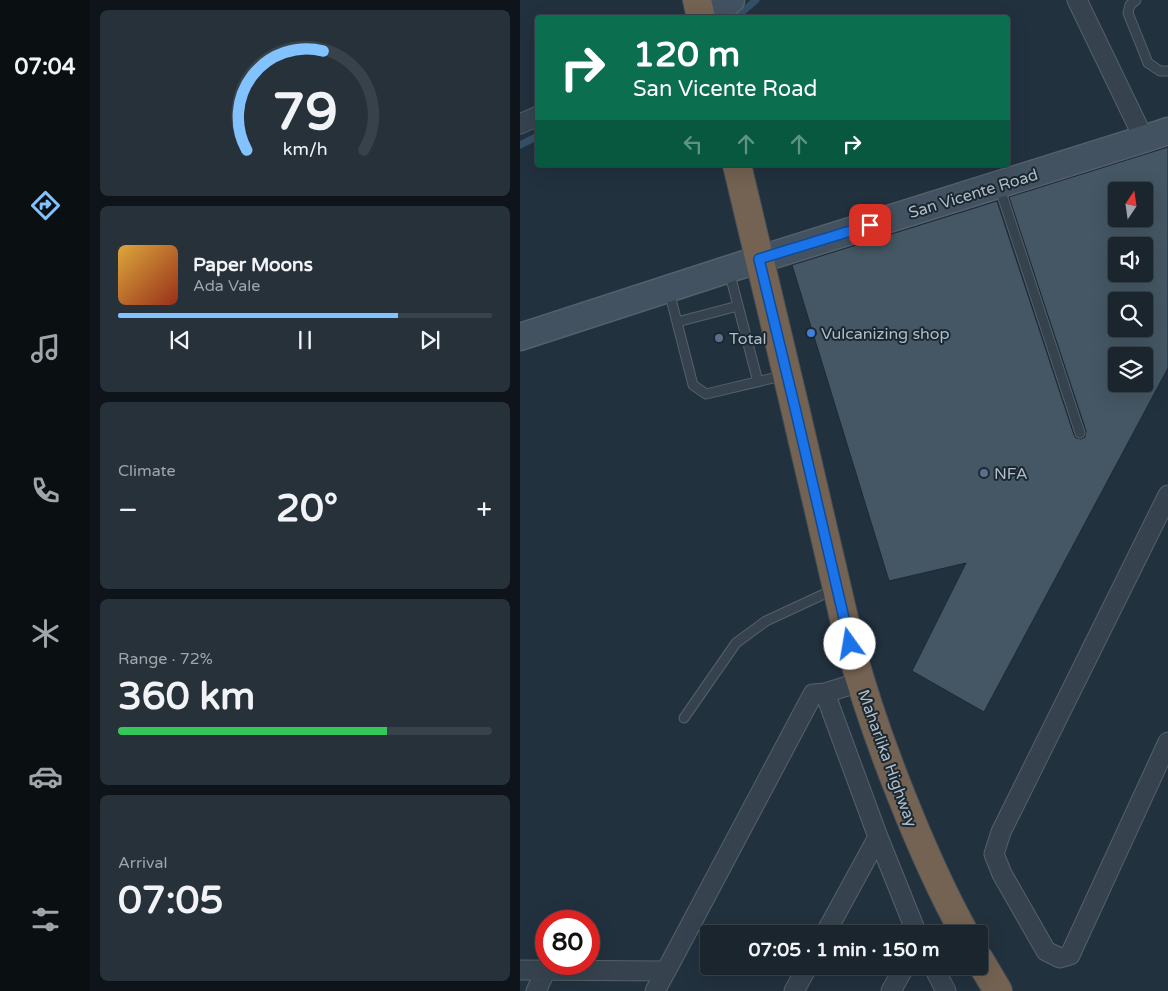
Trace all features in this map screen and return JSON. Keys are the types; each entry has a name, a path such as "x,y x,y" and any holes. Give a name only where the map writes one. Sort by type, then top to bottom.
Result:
{"highway":[{"path":"697,0 700,15"},
{"name":"Maharlika Highway","path":"736,167 860,682 872,722 912,823 938,883 960,925"},
{"path":"988,974 998,991"}],"main road":[{"path":"713,15 731,0"},
{"name":"San Vicente Road","path":"520,337 759,259 1156,135"}],"street":[{"path":"1077,0 1156,135"},
{"path":"520,124 535,117"},
{"path":"1168,495 1001,832 994,854 1002,874 1046,950 1060,958 1070,954 1168,742"},
{"path":"655,991 813,694 825,693 860,682"},
{"path":"825,693 878,837 913,925"},
{"path":"830,925 878,837"},
{"path":"520,970 535,970"},
{"path":"600,970 666,971"},
{"path":"536,991 544,975"},
{"path":"794,991 803,975"},
{"path":"891,991 900,975"},
{"path":"938,975 946,991"}],"lane":[{"path":"1136,0 1130,5 1128,13 1148,63 1160,71 1168,71"},
{"path":"999,184 1080,433"},
{"path":"729,269 758,382"},
{"path":"668,288 693,385 706,394 787,375"},
{"path":"676,322 738,306"},
{"path":"684,718 736,643 766,621 837,589"}],"building":[{"name":"NFA","path":"1168,147 1168,368 984,712 912,671 966,563 889,581 792,265 997,201 1074,435 1076,438 1081,439 1085,437 1086,431 1009,197"}],"waterway":[{"path":"738,15 756,0"},
{"path":"520,145 535,138"}],"place":[{"name":"Vulcanizing shop","path":"811,333"},
{"name":"Total","path":"719,338"},
{"name":"NFA","path":"984,473"}],"route":[{"path":"850,644 759,259 870,225"}]}
